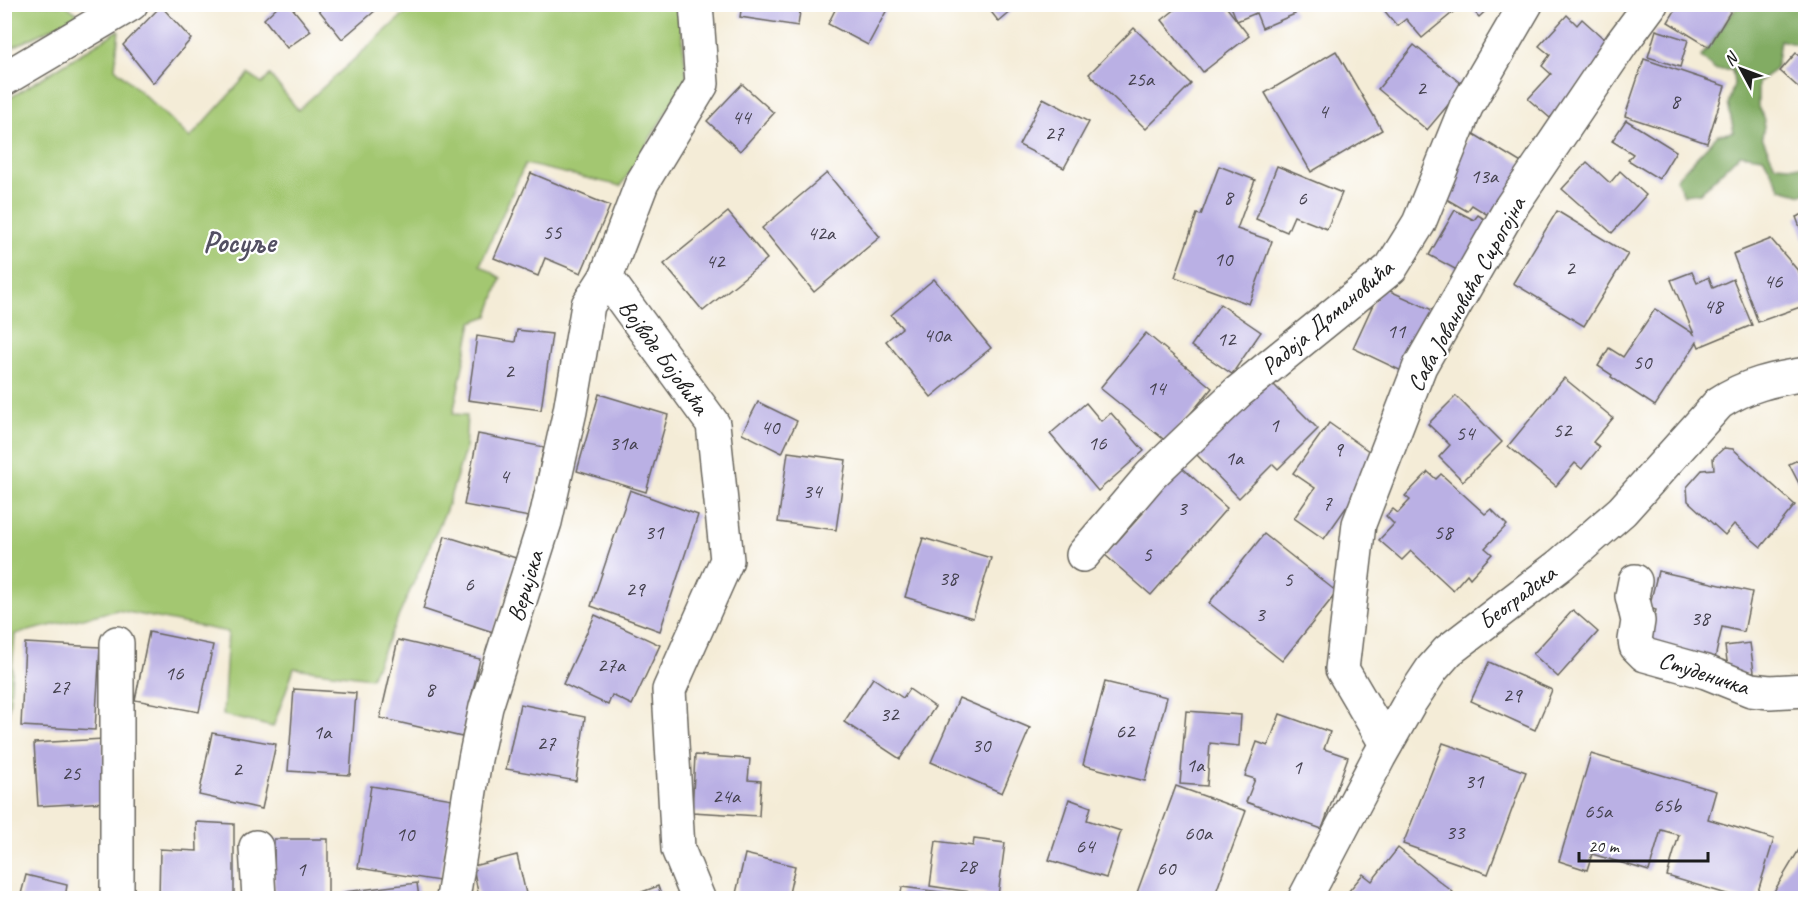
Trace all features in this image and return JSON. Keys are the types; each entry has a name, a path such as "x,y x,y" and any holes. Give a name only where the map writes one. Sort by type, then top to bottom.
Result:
{"street":[{"path":"4,79 131,4"},
{"name":"Војводе Бојовића","path":"696,4 702,84 642,183 606,277 713,424 727,560 669,690 678,849 698,898"},
{"name":"Радоја Домановића","path":"1083,555 1151,475 1238,392 1391,268 1419,223 1466,107 1526,4"},
{"name":"Сава Јовановића Сирогојна","path":"1386,744 1342,669 1359,524 1420,366 1511,207 1622,43 1652,4"},
{"name":"Веријска","path":"453,898 486,707 545,522 570,411 588,305 606,277"},
{"name":"Београдска","path":"1305,898 1386,744 1432,669 1448,651 1585,544 1622,511 1719,402 1754,385 1806,374"},
{"name":"Студеничка","path":"1635,581 1632,596 1638,621 1635,640 1636,646 1645,655 1706,672 1751,690 1770,692 1806,690"},
{"path":"117,643 117,898"},
{"path":"256,847 259,898"}],"green space":[{"path":"5,4 66,5 79,15 5,51"},
{"path":"420,5 678,5 687,78 621,186 525,164 480,265 501,278 488,316 472,322 453,414 467,415 465,450 446,510 371,678 294,668 273,727 223,715 228,632 117,610 15,634 7,733 5,734 5,101 119,30 115,68 190,138 248,74 262,84 270,75 298,110 403,15"},
{"path":"1738,5 1805,5 1805,47 1780,40 1776,69 1758,82 1758,107 1765,120 1762,137 1775,165 1805,167 1805,193 1802,195 1781,189 1763,157 1740,154 1700,193 1684,195 1676,179 1718,135 1734,132 1728,104 1734,84 1732,70 1715,70 1701,57"}],"building":[{"path":"280,4 289,4 311,31 287,48 264,19"},
{"path":"314,4 383,4 342,39"},
{"path":"742,4 801,4 798,26 740,17"},
{"path":"838,4 890,4 868,45 828,24"},
{"path":"985,4 1020,4 999,22"},
{"path":"1182,4 1224,4 1249,36 1203,72 1162,20"},
{"path":"1230,4 1291,4 1295,14 1262,28 1256,13 1237,21"},
{"path":"1379,4 1463,4 1422,38 1406,19 1397,26"},
{"path":"1467,4 1493,4 1479,17"},
{"path":"1679,4 1724,4 1732,9 1709,47 1668,22"},
{"path":"161,6 191,39 153,83 123,45"},
{"path":"1567,15 1577,25 1582,19 1613,47 1550,118 1528,99 1551,74 1542,66 1550,55 1539,46"},
{"path":"1134,28 1191,84 1146,129 1089,74"},
{"path":"1656,30 1688,40 1680,67 1648,57"},
{"path":"1414,45 1464,86 1427,130 1378,89"},
{"path":"1336,51 1382,130 1311,172 1265,93"},
{"path":"1796,53 1806,61 1806,94 1780,71"},
{"path":"1644,59 1725,86 1707,143 1625,116"},
{"path":"742,84 774,113 740,151 707,121"},
{"path":"1043,98 1089,122 1064,168 1019,145"},
{"path":"1626,120 1676,151 1659,179 1628,160 1633,154 1612,141"},
{"path":"1472,133 1528,167 1496,220 1472,205 1467,211 1436,193"},
{"path":"1587,162 1610,183 1620,171 1646,195 1612,233 1562,189"},
{"path":"1219,166 1255,180 1237,229 1272,241 1249,304 1175,277 1197,214 1201,215"},
{"path":"1277,166 1342,193 1327,229 1294,216 1287,232 1256,219"},
{"path":"531,173 610,206 581,273 545,258 538,276 494,258"},
{"path":"827,173 880,237 814,292 762,228"},
{"path":"1455,210 1474,220 1478,215 1494,225 1466,275 1429,255"},
{"path":"1557,211 1628,254 1584,326 1513,283"},
{"path":"728,212 767,259 703,311 664,264"},
{"path":"1806,213 1806,240 1805,240 1796,217"},
{"path":"1771,239 1800,273 1806,289 1806,305 1758,322 1733,254"},
{"path":"1692,272 1697,283 1709,277 1713,288 1733,279 1752,325 1699,347 1697,342 1655,406 1598,366 1609,348 1623,357 1655,309 1694,334 1671,280"},
{"path":"934,279 991,348 931,397 886,341 902,328 891,315"},
{"path":"1381,287 1439,313 1410,375 1353,348"},
{"path":"1220,304 1261,332 1232,374 1191,346"},
{"path":"517,330 552,334 541,410 468,400 477,336 515,342"},
{"path":"1146,333 1212,388 1167,442 1100,388"},
{"path":"1265,376 1318,429 1278,469 1273,464 1239,498 1195,453"},
{"path":"1564,378 1613,418 1593,442 1600,447 1582,469 1575,463 1556,486 1508,446"},
{"path":"599,394 668,415 646,492 577,471"},
{"path":"1456,396 1502,442 1463,481 1439,457 1450,445 1428,424"},
{"path":"758,402 797,421 782,453 742,433"},
{"path":"1086,403 1101,421 1111,413 1144,451 1098,491 1050,434"},
{"path":"1329,423 1380,459 1324,539 1294,518 1315,488 1293,473"},
{"path":"478,434 544,447 529,517 464,505"},
{"path":"1724,448 1733,449 1795,505 1761,547 1734,524 1725,535 1688,501 1687,487 1702,470 1714,469 1713,458"},
{"path":"788,452 846,460 836,530 778,522"},
{"path":"1806,456 1806,497 1789,464"},
{"path":"1177,463 1227,508 1151,595 1105,555 1143,513 1137,509"},
{"path":"1428,472 1436,479 1441,474 1485,514 1491,509 1507,525 1485,548 1492,554 1470,578 1467,574 1453,590 1411,551 1402,560 1379,540 1394,524 1386,516 1393,509 1398,513 1410,500 1405,496"},
{"path":"630,490 698,515 660,631 591,606"},
{"path":"1264,534 1337,592 1282,661 1209,603"},
{"path":"445,536 516,558 493,632 423,609"},
{"path":"923,538 991,558 973,618 905,597"},
{"path":"1658,571 1752,592 1744,632 1722,627 1714,663 1647,648 1656,610 1649,608"},
{"path":"1573,610 1598,632 1558,677 1533,654"},
{"path":"595,615 660,645 632,705 612,695 608,705 563,684"},
{"path":"149,632 213,645 199,712 135,700"},
{"path":"398,640 480,659 462,737 380,718"},
{"path":"25,643 100,647 95,730 21,726"},
{"path":"1750,643 1754,672 1729,676 1725,646"},
{"path":"1489,662 1552,690 1535,730 1471,701"},
{"path":"873,678 903,698 909,689 935,707 900,759 844,722"},
{"path":"1105,682 1167,697 1145,781 1083,765"},
{"path":"294,689 356,693 350,775 288,771"},
{"path":"959,698 1030,728 1002,793 931,762"},
{"path":"520,704 585,717 576,781 506,769"},
{"path":"1186,711 1241,715 1239,746 1210,743 1207,786 1180,784"},
{"path":"1280,714 1330,732 1324,749 1348,757 1322,829 1246,802 1255,779 1245,776 1257,742 1268,746"},
{"path":"212,733 276,744 262,809 199,795"},
{"path":"103,739 107,802 38,806 34,743"},
{"path":"1443,743 1526,772 1488,874 1403,844"},
{"path":"1591,754 1716,791 1708,819 1774,839 1756,898 1740,898 1667,876 1679,835 1661,830 1649,871 1592,854 1587,870 1559,861"},
{"path":"695,755 750,759 748,780 761,781 759,816 692,812"},
{"path":"371,786 453,799 439,881 358,868"},
{"path":"1176,786 1246,811 1214,898 1135,898"},
{"path":"1806,795 1806,811 1798,807"},
{"path":"1069,799 1091,807 1087,820 1121,831 1106,878 1049,860"},
{"path":"196,822 234,824 234,898 159,898 160,849 197,851"},
{"path":"274,839 328,839 328,898 274,898"},
{"path":"974,839 1005,843 998,896 930,886 936,841 973,846"},
{"path":"1803,843 1806,845 1806,898 1770,898"},
{"path":"1398,848 1453,892 1448,898 1343,898 1363,874 1372,881"},
{"path":"745,854 795,866 788,898 735,898"},
{"path":"517,855 527,898 479,898 473,866"},
{"path":"26,875 67,885 65,898 20,898"},
{"path":"417,883 419,898 345,898 345,892"},
{"path":"658,886 662,898 626,898"},
{"path":"902,887 978,897 978,898 900,898"}],"district":[{"name":"Росуље","path":"239,242"}]}
